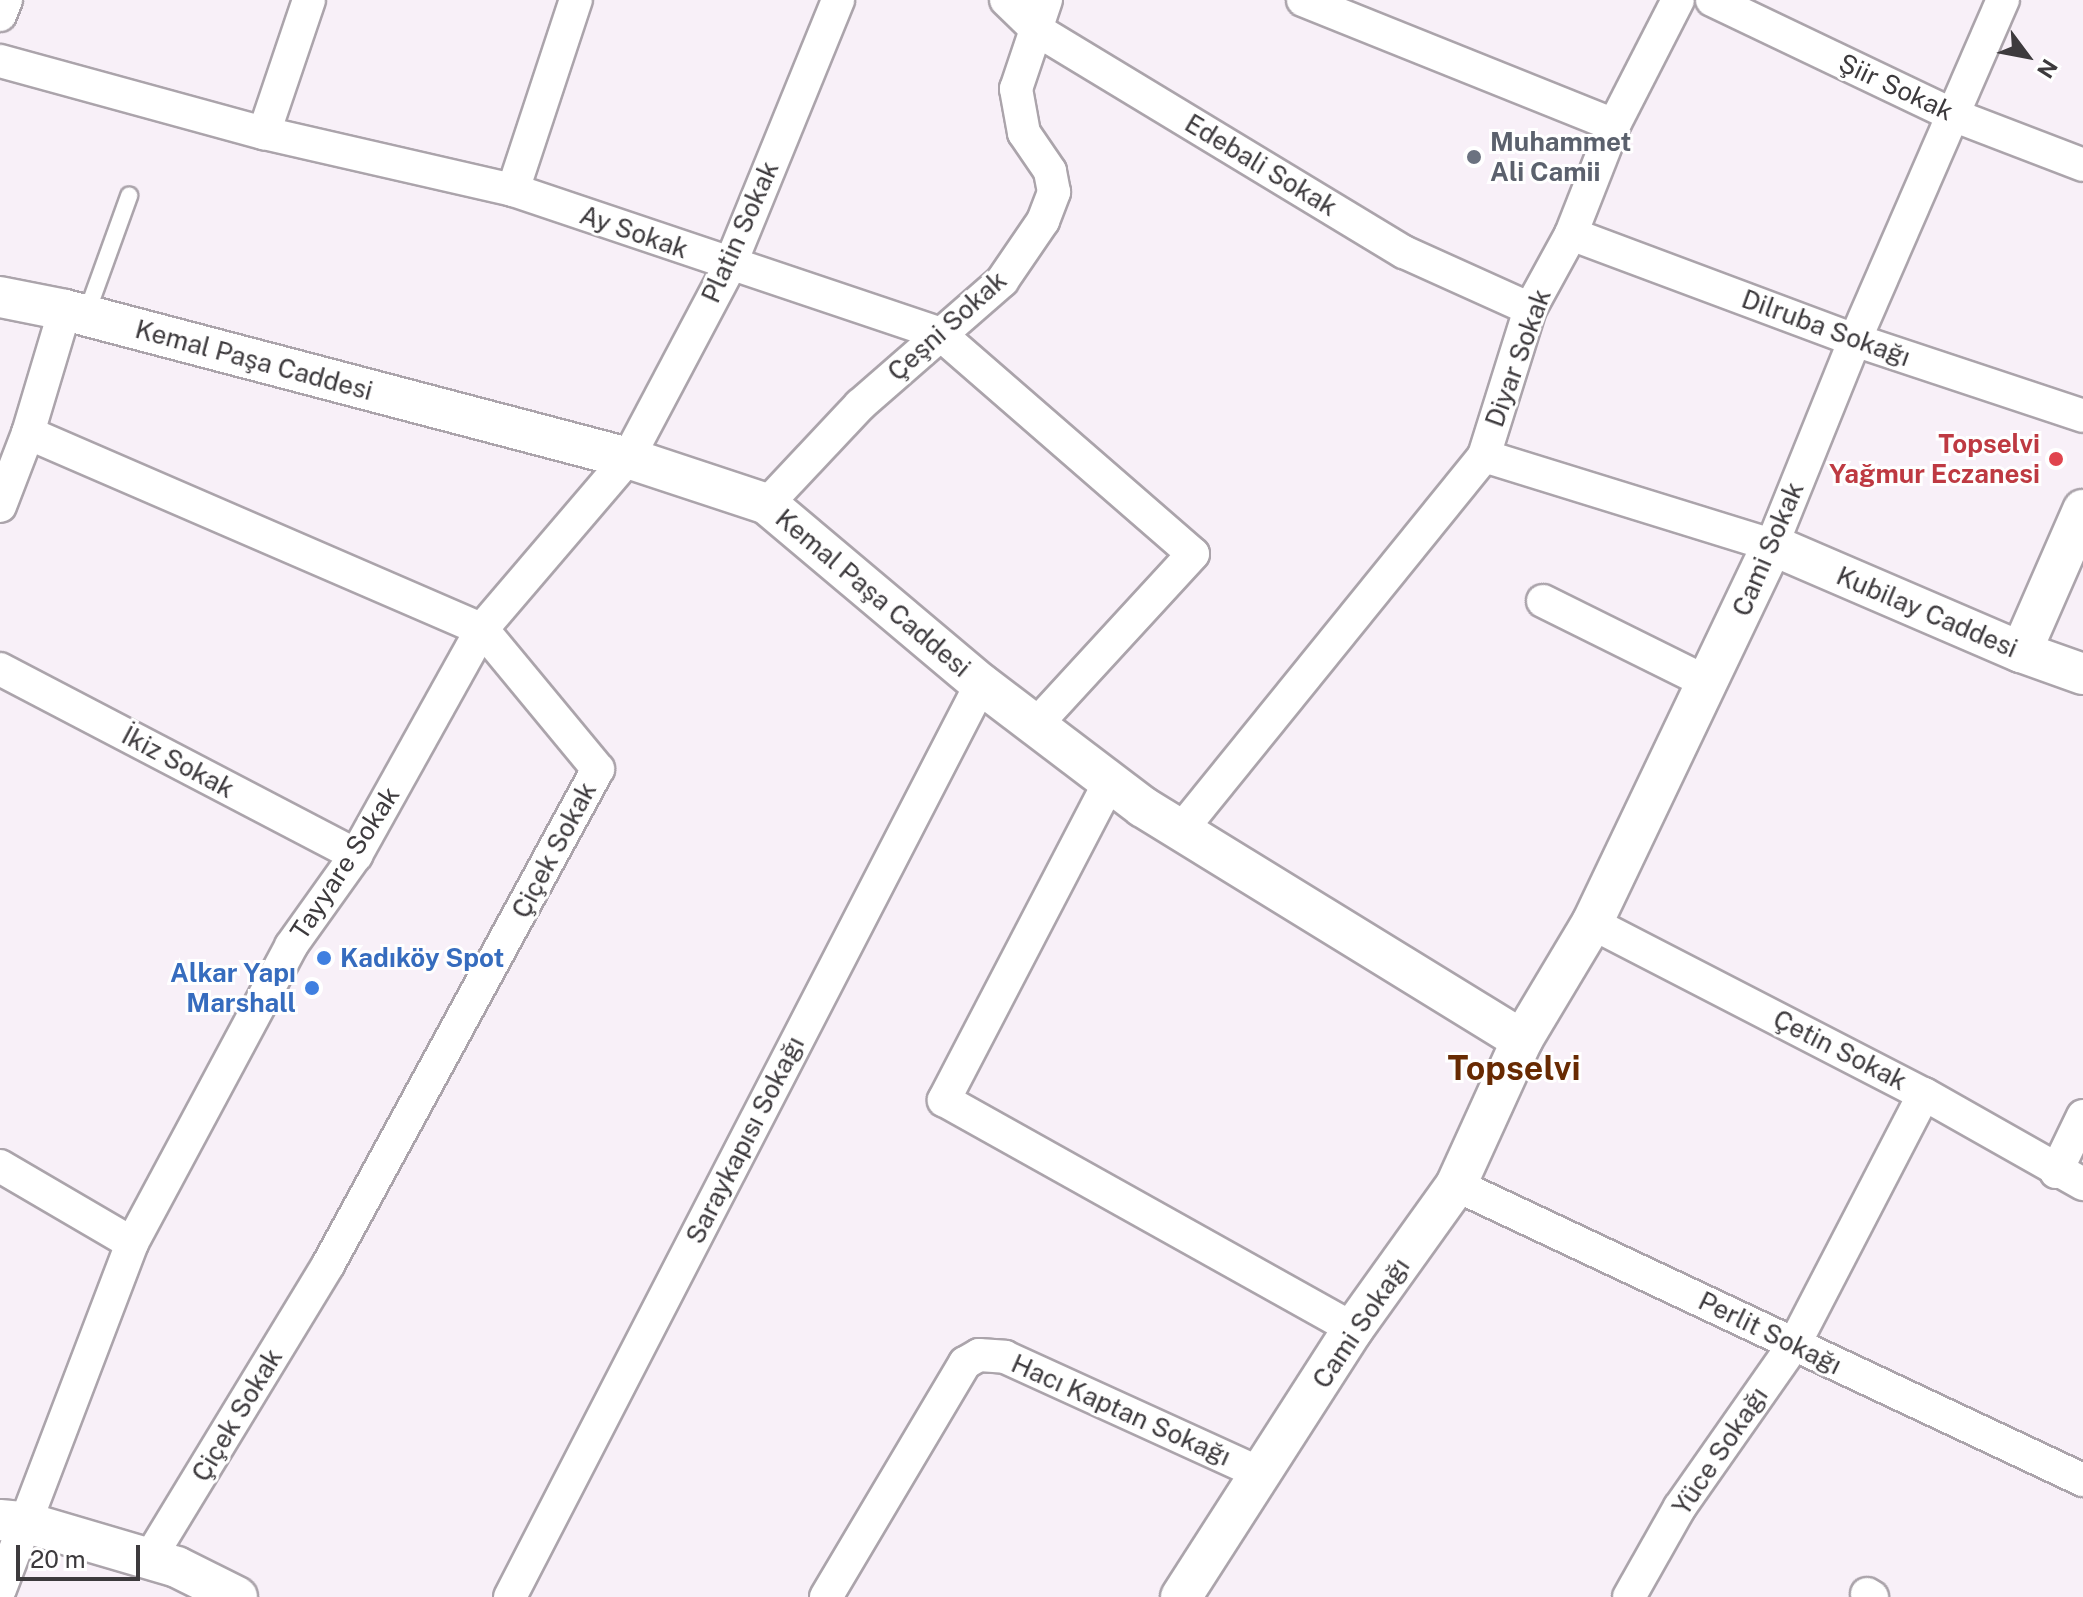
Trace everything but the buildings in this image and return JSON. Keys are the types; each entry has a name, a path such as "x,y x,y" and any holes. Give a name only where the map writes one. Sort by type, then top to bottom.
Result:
{"street":[{"path":"0,15 6,0"},
{"path":"264,133 309,0"},
{"path":"513,190 576,0"},
{"name":"Platin Sokak","path":"628,458 730,265 838,0"},
{"name":"Edebali Sokak","path":"1006,0 1042,15 1404,252 1530,309"},
{"path":"1303,0 1614,125"},
{"name":"Diyar Sokak","path":"1484,456 1530,309 1571,234 1614,125 1678,0"},
{"name":"Şiir Sokak","path":"1712,0 1953,115 2083,165"},
{"name":"Cami Sokak","path":"1522,1040 1592,923 1772,545 1855,340 2003,0"},
{"name":"Çeşni Sokak","path":"767,504 860,405 1002,281 1043,221 1054,192 1050,171 1024,133 1016,89 1042,15"},
{"name":"Ay Sokak","path":"0,61 264,133 513,190 940,334 1193,554 1036,725"},
{"name":"Dilruba Sokağı","path":"1571,234 1855,340 2083,416"},
{"name":"Kemal Paşa Caddesi","path":"0,297 76,313 628,458 767,504 981,684 1143,807 1522,1040"},
{"path":"0,506 76,313"},
{"name":"Çiçek Sokak","path":"28,433 482,629 598,769 328,1265 149,1559"},
{"path":"1182,829 1484,456 1772,545"},
{"name":"Tayyare Sokak","path":"0,1589 12,1521 132,1243 291,946 356,855 482,629 628,458"},
{"path":"2021,652 2083,510"},
{"name":"Kubilay Caddesi","path":"1772,545 2021,652 2083,674"},
{"path":"1543,601 1708,683"},
{"name":"İkiz Sokak","path":"0,669 356,855"},
{"name":"Saraykapısı Sokağı","path":"510,1597 981,684"},
{"path":"1110,781 944,1100 1353,1329"},
{"name":"Çetin Sokak","path":"1592,923 1924,1094 2070,1178"},
{"name":"Cami Sokağı","path":"1181,1597 1353,1329 1456,1185 1522,1040"},
{"name":"Yüce Sokağı","path":"1629,1597 1680,1507 1795,1343 1924,1094"},
{"path":"2070,1178 2083,1116"},
{"path":"0,1166 132,1243"},
{"name":"Perlit Sokağı","path":"1456,1185 2083,1480"},
{"name":"Hacı Kaptan Sokağı","path":"826,1597 965,1363 979,1355 1005,1357 1262,1474"},
{"path":"12,1521 177,1567 237,1597"}],"lane":[{"path":"76,313 129,196"}],"place":[{"name":"Muhammet Ali Camii","path":"1474,157"},
{"name":"Topselvi Yağmur Eczanesi","path":"2056,459"},
{"name":"Kadıköy Spot","path":"324,958"},
{"name":"Alkar Yapı Marshall","path":"312,988"}],"district":[{"name":"Topselvi","path":"1514,1069"}]}
